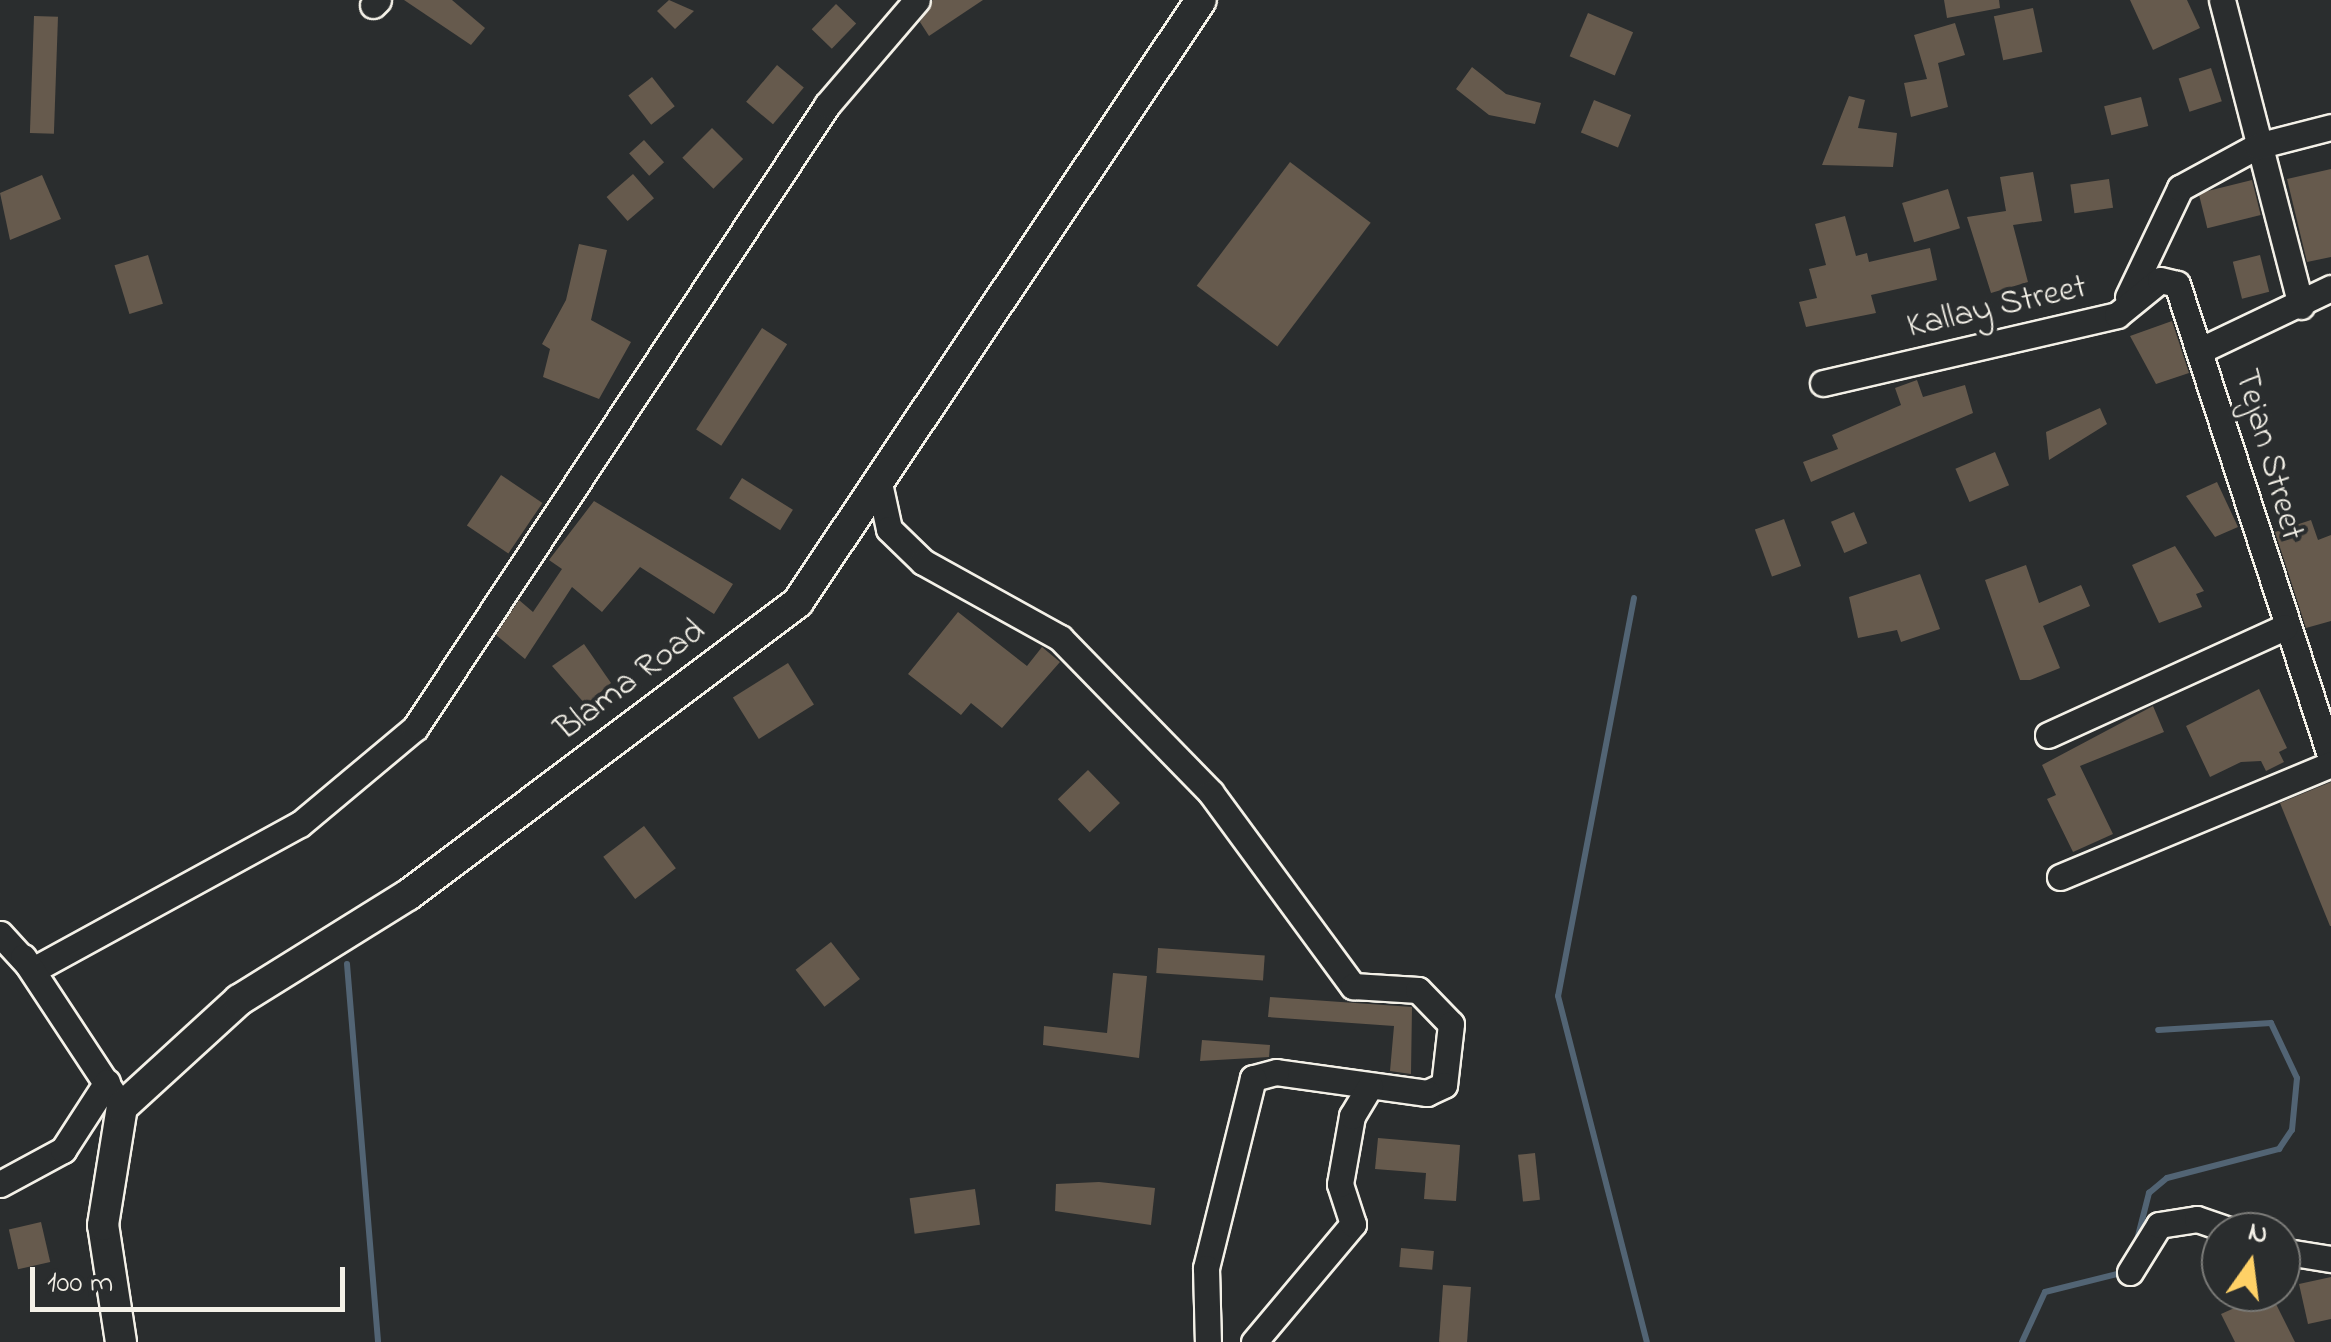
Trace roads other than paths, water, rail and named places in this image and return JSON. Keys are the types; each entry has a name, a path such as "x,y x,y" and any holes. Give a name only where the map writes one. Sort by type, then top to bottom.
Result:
{"street":[{"path":"32,970 300,824 414,728 826,106 917,0"},
{"name":"Blama Road","path":"114,1094 239,1000 450,866 798,602 1202,0"},
{"path":"2222,0 2301,306"},
{"path":"2118,315 2180,188 2257,146 2331,127"},
{"name":"Kallay Street","path":"1823,383 2118,315 2160,280 2177,284"},
{"name":"Tejan Street","path":"2177,284 2331,762"},
{"path":"2201,350 2301,306 2331,288"},
{"path":"879,482 889,530 923,562 1060,638 1211,793 1354,986 1418,990 1443,1013 1452,1060 1444,1085 1427,1093 1276,1072 1252,1078 1206,1268 1208,1342"},
{"path":"2048,735 2285,627"},
{"path":"2060,877 2331,762"},
{"path":"0,934 32,970 114,1094 102,1226 122,1342"},
{"path":"1254,1342 1353,1224 1340,1184 1352,1116 1370,1086"},
{"path":"0,1184 64,1150 114,1094"},
{"path":"2130,1272 2159,1225 2201,1221"},
{"path":"2301,1254 2331,1259"}],"waterway":[{"path":"1634,598 1558,996 1647,1342"},
{"path":"347,964 378,1342"},
{"path":"2137,1240 2149,1193 2167,1178 2279,1149 2292,1130 2297,1078 2271,1023 2158,1030"},
{"path":"2022,1342 2045,1292 2125,1272"}]}
